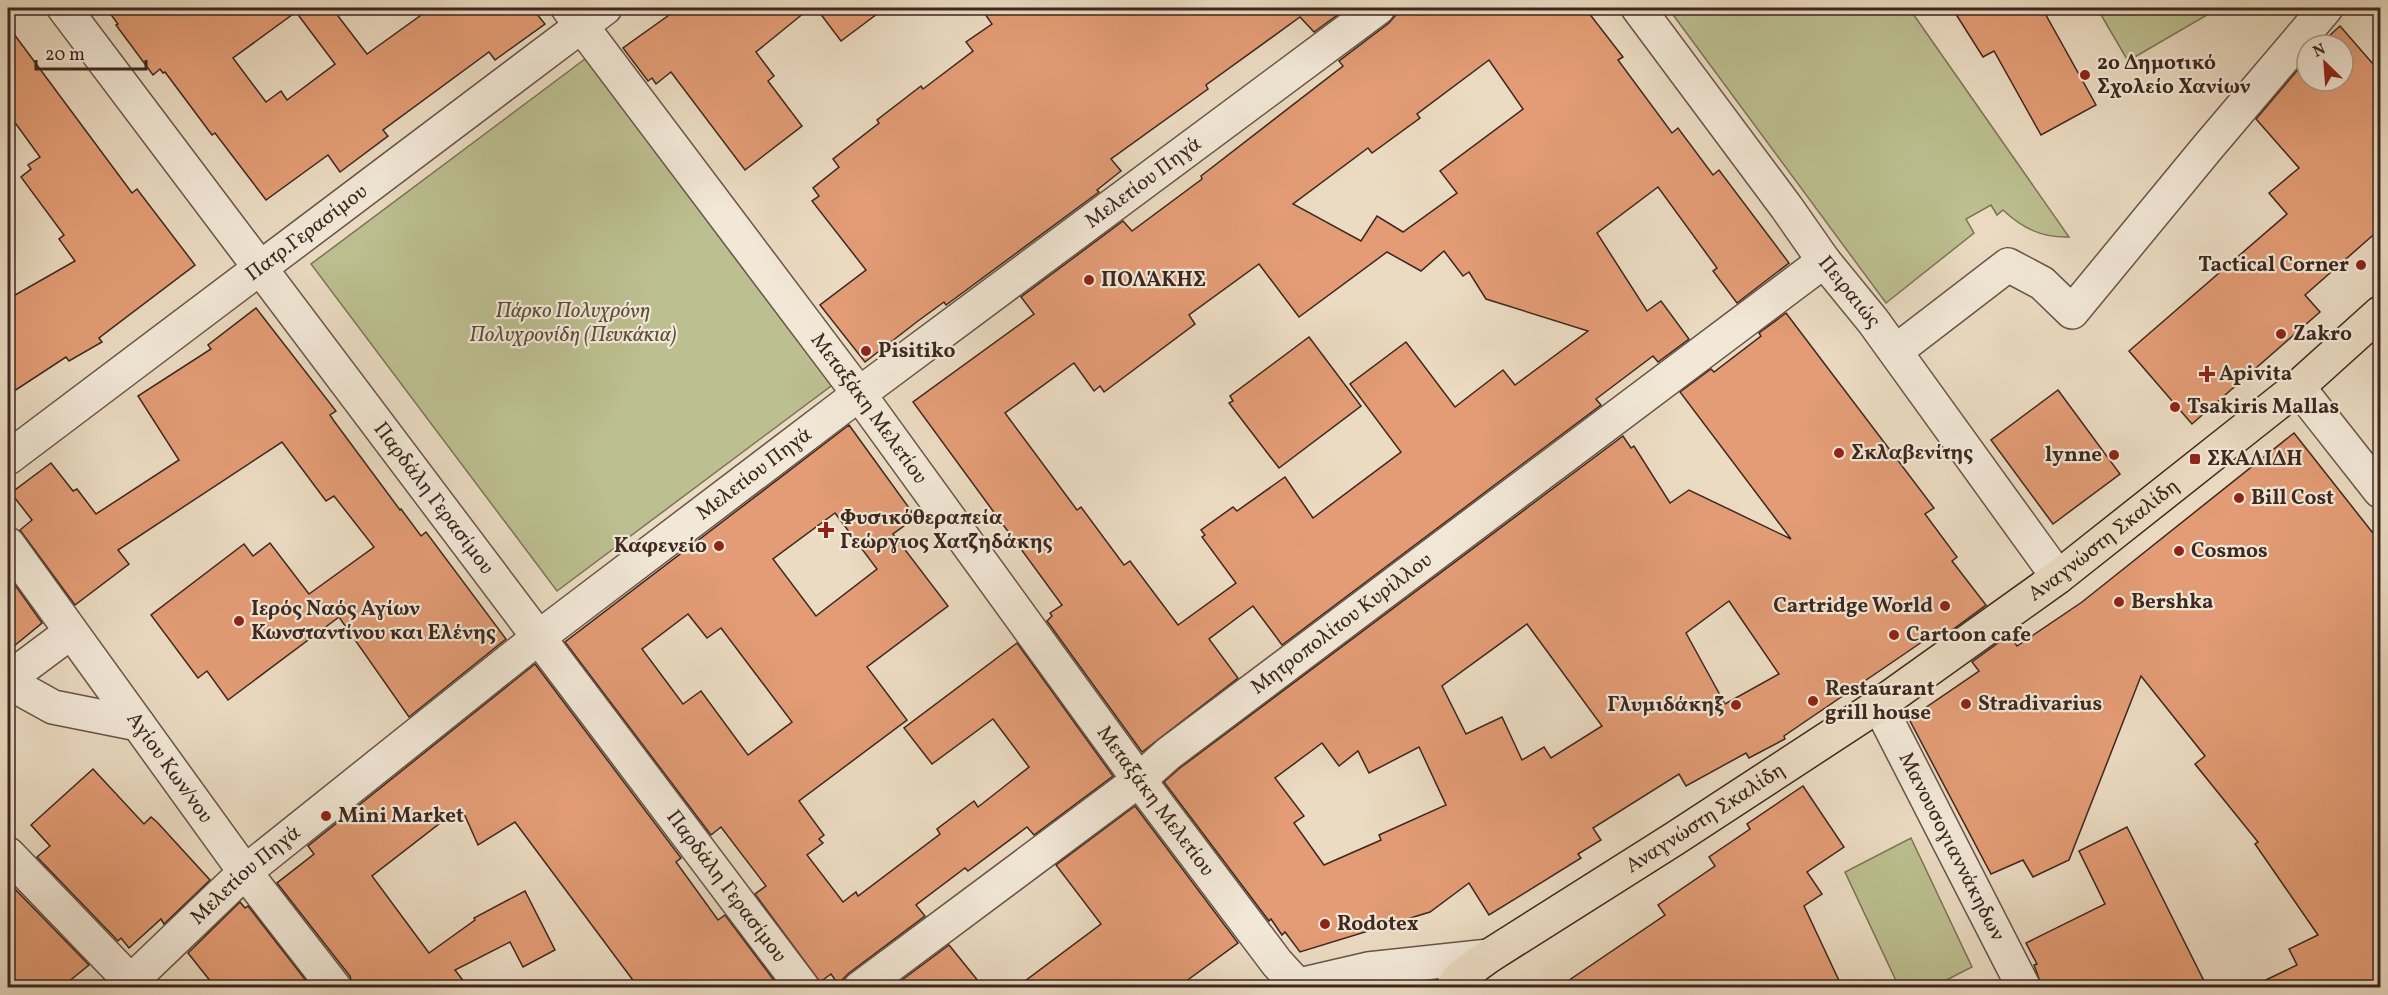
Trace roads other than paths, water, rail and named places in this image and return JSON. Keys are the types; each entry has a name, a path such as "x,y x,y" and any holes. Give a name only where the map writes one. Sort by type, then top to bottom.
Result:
{"main road":[{"name":"Αναγνώστη Σκαλίδη","path":"1452,987 1459,978 1489,956 1674,840 1879,705 2058,577 2298,387 2380,313"}],"street":[{"name":"Παρδάλη Γερασίμου","path":"64,8 803,987"},
{"name":"Μελετίου Πηγά","path":"130,985 245,872 538,637 859,394 1378,8"},
{"name":"Πειραιώς","path":"1638,8 1824,261 1896,351 2058,577"},
{"path":"1896,351 2008,265 2042,283 2073,312 2326,8"},
{"name":"Πατρ.Γερασίμου","path":"8,458 260,267 585,14"},
{"name":"Μεταξάκη Μελετίου","path":"585,14 1139,780 1294,986"},
{"name":"Μητροπολίτου Κυρίλλου","path":"860,987 1139,780 1177,747 1824,261"},
{"path":"2298,387 2380,491"},
{"name":"Αγίου Κων/νου","path":"8,544 245,872 335,987"},
{"path":"71,632 15,680 53,707 138,724"},
{"name":"Μανουσογιαννάκηδων","path":"1879,705 2024,987"},
{"path":"8,854 130,985"},
{"path":"1294,986 1368,969 1489,956"}],"place":[{"name":"2ο Δημοτικό Σχολείο Χανίων","path":"2085,75"},
{"name":"Tactical Corner","path":"2361,265"},
{"name":"ΠΟΛΆΚΗΣ","path":"1089,280"},
{"name":"Zakro","path":"2281,334"},
{"name":"Pisitiko","path":"866,351"},
{"name":"Apivita","path":"2207,374"},
{"name":"Tsakiris Mallas","path":"2175,407"},
{"name":"Σκλαβενίτης","path":"1839,453"},
{"name":"lynne","path":"2114,455"},
{"name":"ΣΚΑΛΙΔΗ","path":"2195,459"},
{"name":"Bill Cost","path":"2239,498"},
{"name":"Φυσικόθεραπεία Γεώργιος Χατζηδάκης","path":"826,530"},
{"name":"Καφενείο","path":"719,546"},
{"name":"Cosmos","path":"2179,551"},
{"name":"Bershka","path":"2119,602"},
{"name":"Cartridge World","path":"1945,606"},
{"name":"Ιερός Ναός Αγίων Κωνσταντίνου και Ελένης","path":"239,621"},
{"name":"Cartoon cafe","path":"1894,635"},
{"name":"Restaurant grill house","path":"1813,701"},
{"name":"Stradivarius","path":"1966,704"},
{"name":"Γλυμιδάκηξ","path":"1736,705"},
{"name":"Mini Market","path":"326,816"},
{"name":"Rodotex","path":"1325,924"}],"park label":[{"name":"Πάρκο Πολυχρόνη Πολυχρονίδη (Πευκάκια)","path":"573,323"}]}
